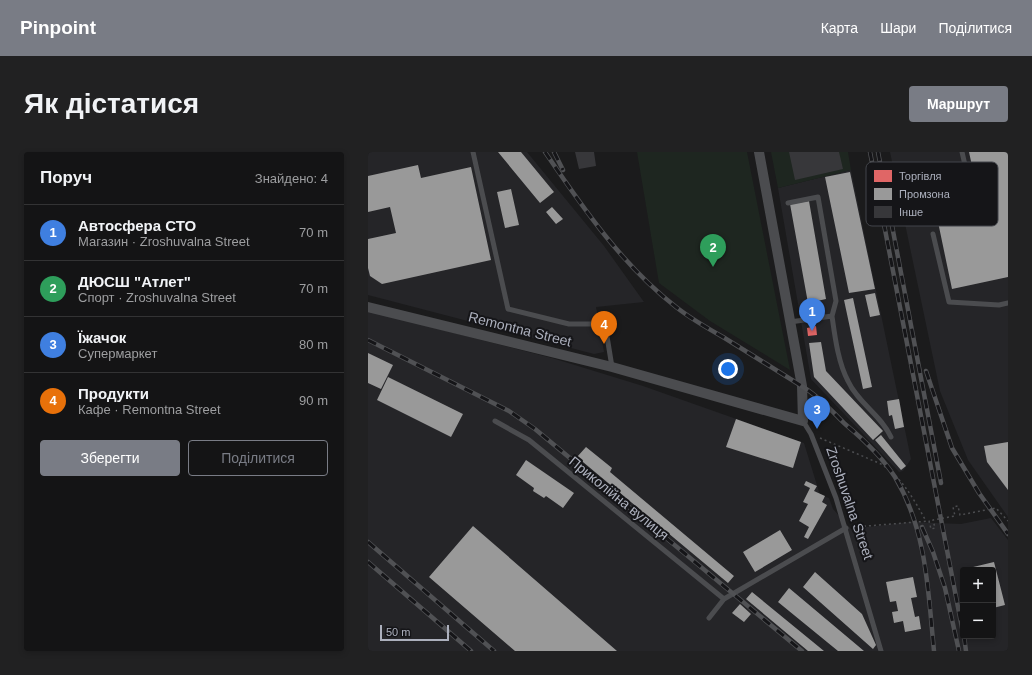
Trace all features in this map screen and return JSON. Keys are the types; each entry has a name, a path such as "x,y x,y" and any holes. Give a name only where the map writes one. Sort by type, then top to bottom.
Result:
{"street":[{"name":"Zroshuvalna Street","path":"759,152 802,386 803,421"},
{"name":"Remontna Street","path":"368,307 612,366 803,421"}],"lane":[{"path":"473,152 508,309 568,324 605,324 612,366"},
{"path":"962,152 964,162"},
{"path":"788,203 818,197 836,301 832,316 840,360 848,382 886,425 891,437"},
{"path":"933,234 949,302 999,305 1008,303"},
{"path":"790,322 832,316"},
{"name":"Приколійна вулиця","path":"495,421 529,440 724,599"},
{"name":"Zroshuvalna Street","path":"803,421 811,434 846,528 881,651"},
{"path":"709,618 724,599 846,528"}],"path":[{"path":"811,434 880,464 898,476 910,492 926,521 929,521 931,529 935,528 934,520 955,516 953,507 958,506 960,515 996,508 1008,521"},
{"path":"846,528 926,521"}],"shaded area":[{"path":"368,152 527,152 604,246 644,302 596,307 604,352 594,354 368,295"},
{"path":"637,152 747,152 790,370 710,321 659,283"},
{"path":"771,152 848,152 851,170 778,188"},
{"path":"890,152 1008,152 1008,517 968,460 940,391 905,226 998,226 998,162 892,162"},
{"path":"851,170 911,459 903,471 899,472 811,379 778,188"},
{"path":"368,311 552,358 643,386 804,443 820,495 829,498 833,509 851,529 911,522 961,524 991,518 1008,540 1008,651 368,651"}],"building: Торгівля":[{"path":"816,326 817,335 808,336 807,328"}],"building: Промзона":[{"path":"498,152 521,152 554,192 540,203"},
{"path":"969,152 1008,152 1008,277 952,289 939,226 998,226 998,162 971,162"},
{"path":"418,165 421,178 471,167 491,260 382,284 370,276 368,268 368,239 396,233 390,207 368,212 368,176"},
{"path":"850,172 875,289 849,293 825,177"},
{"path":"511,189 519,225 505,228 497,192"},
{"path":"809,201 826,299 808,303 790,204"},
{"path":"552,207 563,219 556,224 546,212"},
{"path":"875,293 880,315 870,317 865,295"},
{"path":"853,298 872,387 863,389 844,300"},
{"path":"821,342 826,371 883,431 873,440 814,377 809,343"},
{"path":"368,353 393,365 381,389 368,383"},
{"path":"388,377 463,414 451,437 377,400"},
{"path":"899,399 904,427 895,429 892,415 889,416 887,401"},
{"path":"736,419 801,442 793,468 726,447"},
{"path":"881,435 906,466 901,470 875,440"},
{"path":"1008,442 1008,490 987,462 984,446"},
{"path":"586,447 612,468 610,472 734,576 728,583 577,457"},
{"path":"526,460 574,493 563,508 546,496 544,498 533,491 534,488 516,475"},
{"path":"806,481 817,486 814,491 825,496 822,502 827,505 808,539 804,537 809,527 799,521 808,504 803,502 810,488 804,485"},
{"path":"473,526 617,651 515,651 429,577"},
{"path":"780,530 792,550 755,572 743,552"},
{"path":"994,562 995,567 973,567"},
{"path":"996,570 1005,605 996,607"},
{"path":"815,572 862,614 876,645 873,649 803,587"},
{"path":"913,577 917,597 911,598 915,617 919,616 921,629 905,632 903,621 894,623 892,612 898,611 896,601 890,602 886,582"},
{"path":"789,588 864,651 838,651 778,602"},
{"path":"752,592 824,651 808,651 746,599"},
{"path":"740,604 751,614 744,622 732,613"}],"building: Інше":[{"path":"575,152 594,152 596,166 579,169"},
{"path":"789,152 839,152 843,169 795,180"}],"railway":[{"path":"545,152 604,235 656,291 693,319 812,393 865,442 890,470 906,498 920,540 927,584 934,651"},
{"path":"554,152 563,170"},
{"path":"870,152 872,162"},
{"path":"878,152 880,162"},
{"path":"884,226 960,617"},
{"path":"892,226 941,483"},
{"path":"368,340 509,411 535,429 802,651"},
{"path":"926,371 952,448 979,493 1008,534"},
{"path":"922,527 933,552 945,588 959,651"},
{"path":"368,542 494,651"},
{"path":"368,562 471,651"},
{"path":"964,639 966,651"}],"place":[{"name":"ДЮСШ \"Атлет\"","path":"713,267"},
{"name":"Автосфера СТО","path":"812,331"},
{"name":"Продукти","path":"604,344"},
{"name":"Їжачок","path":"817,429"}]}
